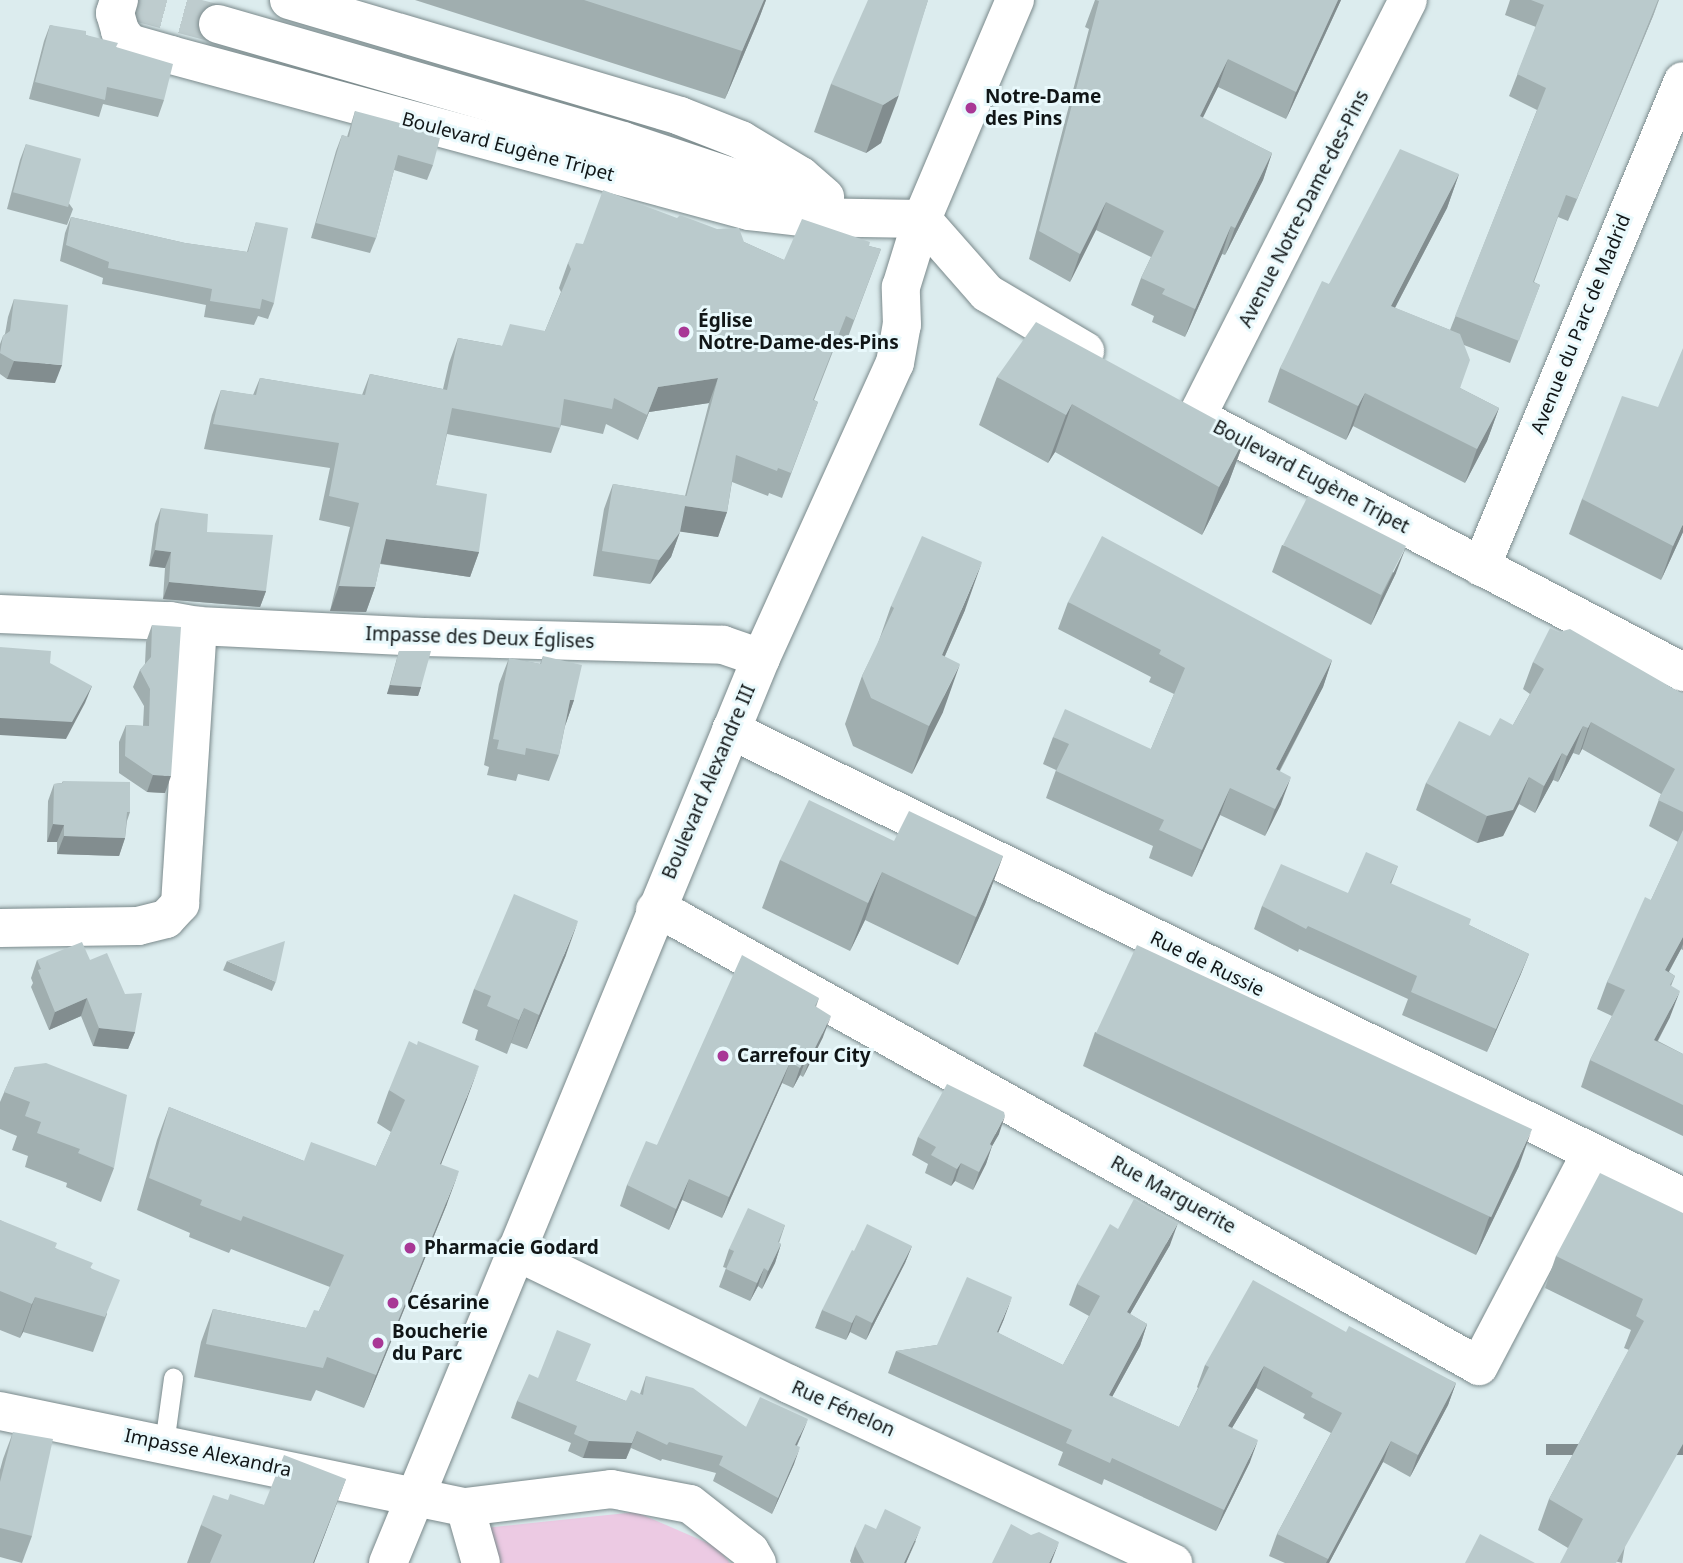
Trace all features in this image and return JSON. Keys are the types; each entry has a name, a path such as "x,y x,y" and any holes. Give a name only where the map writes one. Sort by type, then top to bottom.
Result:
{"street":[{"name":"Boulevard Eugène Tripet","path":"119,0 115,13 120,31 129,43 171,55 749,211 802,217 922,219"},
{"path":"289,0 639,102 714,128 741,140 800,176 848,216"},
{"name":"Boulevard Alexandre III","path":"388,1563 761,658 895,363 902,325 901,287 922,219 1015,0"},
{"name":"Avenue Notre-Dame-des-Pins","path":"1197,416 1408,0"},
{"name":"Boulevard Eugène Tripet","path":"171,55 191,40 201,17 211,12 622,141 848,216"},
{"name":"Avenue du Parc de Madrid","path":"1481,567 1683,81"},
{"path":"922,219 987,293 1115,369"},
{"name":"Boulevard Eugène Tripet","path":"1162,396 1683,672"},
{"name":"Impasse des Deux Églises","path":"0,614 170,621 198,626 424,637 723,645 761,658"},
{"path":"0,928 138,926 166,919 180,904 198,626"},
{"name":"Rue de Russie","path":"731,730 1683,1197"},
{"name":"Rue Marguerite","path":"655,910 677,919 1479,1366 1591,1153"},
{"name":"Rue Fénelon","path":"515,1251 789,1384 1172,1563"},
{"name":"Impasse Alexandra","path":"0,1411 465,1507 611,1489 690,1504 750,1551 757,1563"},
{"path":"465,1507 481,1563"}],"lane":[{"path":"164,1444 173,1378"}],"shaded area":[{"path":"636,1512 717,1547 730,1563 496,1563 485,1528"}],"building":[{"path":"584,0 764,0 742,51"},
{"path":"868,0 928,0 899,95 883,105 831,84"},
{"path":"1096,0 1338,0 1296,92 1228,59 1200,116 1272,153 1235,228 1231,226 1195,309 1162,294 1165,289 1141,278 1164,231 1106,202 1080,254 1039,231 1099,1"},
{"path":"1531,0 1658,0 1577,199 1566,195 1533,282 1540,285 1519,341 1455,316 1546,88 1517,74 1544,5"},
{"path":"50,25 86,31 86,35 118,43 116,47 173,64 164,100 107,87 105,100 35,82"},
{"path":"355,111 441,134 433,165 398,155 376,238 316,223 342,135 349,137"},
{"path":"26,144 81,159 68,207 13,192"},
{"path":"1400,149 1459,174 1391,306 1460,334 1470,360 1460,388 1499,408 1477,449 1365,393 1358,406 1280,368 1322,281 1329,284"},
{"path":"603,190 677,218 680,215 717,229 739,228 744,242 784,260 802,219 870,242 869,246 881,249 854,320 846,316 813,400 818,402 791,473 778,468 777,471 736,455 727,512 685,506 680,532 659,560 602,551 613,484 687,496 718,378 658,387 647,415 614,398 612,409 564,399 560,428 452,408 436,485 487,494 479,552 386,539 375,587 339,586 359,503 329,496 339,443 213,424 221,390 256,395 260,378 365,395 370,374 447,390 458,338 502,346 510,324 545,331 571,269 568,263 576,243 583,244"},
{"path":"71,217 185,243 248,252 256,222 288,228 274,303 262,299 260,309 210,301 212,289 108,268 109,262 66,245"},
{"path":"14,299 68,305 62,365 14,361 0,353 3,336 10,331"},
{"path":"1036,322 1246,436 1219,487 1072,404 1066,415 997,377"},
{"path":"1683,348 1683,524 1673,546 1582,499 1622,396 1658,407"},
{"path":"1308,496 1406,546 1381,595 1283,545"},
{"path":"161,508 208,514 207,532 273,535 266,591 169,582 171,552 155,550"},
{"path":"922,536 982,562 942,655 960,664 929,726 871,698 862,676 894,608 891,606"},
{"path":"1102,536 1332,660 1276,769 1291,777 1275,809 1230,788 1202,850 1159,830 1164,820 1056,771 1069,744 1053,737 1065,709 1151,749 1185,668 1159,654 1161,650 1068,602"},
{"path":"152,625 181,627 171,776 153,775 125,756 126,725 149,726 150,689 140,670 151,657"},
{"path":"1550,628 1559,632 1570,629 1683,694 1683,812 1658,800 1675,769 1591,722 1588,728 1583,726 1567,756 1562,753 1544,786 1529,777 1513,810 1487,816 1426,783 1459,721 1490,736 1500,718 1513,725 1544,669 1533,662"},
{"path":"0,647 51,651 50,663 92,686 72,722 0,718"},
{"path":"399,651 431,651 421,687 390,685"},
{"path":"543,656 582,665 574,700 570,700 559,755 526,748 525,755 497,749 499,740 493,739 509,658 541,664"},
{"path":"63,781 130,782 130,812 127,812 125,838 64,836 64,825 53,824 54,784"},
{"path":"809,800 894,841 909,811 1003,856 976,917 882,872 868,903 780,860"},
{"path":"1683,830 1683,937 1665,970 1675,976 1670,985 1680,991 1654,1040 1683,1054 1683,1105 1590,1060 1625,990 1607,982 1645,897 1651,900"},
{"path":"1366,852 1398,866 1390,883 1471,919 1469,925 1529,954 1496,1029 1411,992 1417,976 1308,926 1306,929 1262,906 1281,864 1348,893"},
{"path":"514,894 578,921 539,1015 524,1008 519,1020 487,1006 491,996 474,989"},
{"path":"285,941 276,982 227,961"},
{"path":"82,942 90,960 107,953 125,994 142,993 135,1032 99,1028 87,998 55,1012 38,970 41,969 37,960"},
{"path":"1137,945 1532,1129 1491,1217 1096,1033"},
{"path":"742,955 819,998 815,1006 831,1016 811,1056 808,1054 800,1068 790,1062 729,1197 689,1179 676,1209 627,1185 646,1141 657,1145"},
{"path":"409,1041 417,1045 418,1041 479,1066 440,1164 459,1171 376,1375 327,1357 323,1368 206,1344 213,1309 306,1328 314,1310 319,1311 344,1255 243,1216 241,1221 200,1205 202,1200 149,1178 169,1107 304,1161 311,1142 376,1166 405,1100 389,1090"},
{"path":"46,1063 127,1095 114,1168 78,1153 80,1149 37,1133 41,1122 25,1116 30,1102 4,1092 15,1067"},
{"path":"947,1084 1004,1112 1005,1116 979,1172 961,1163 957,1169 931,1155 936,1147 918,1137"},
{"path":"1600,1173 1683,1213 1683,1444 1616,1563 1560,1563 1583,1519 1549,1499 1644,1321 1636,1316 1643,1299 1556,1256"},
{"path":"1134,1199 1178,1223 1127,1312 1147,1324 1109,1395 1179,1427 1209,1367 1205,1365 1253,1280 1346,1332 1349,1326 1456,1383 1418,1455 1391,1441 1328,1559 1277,1534 1342,1413 1311,1397 1313,1393 1264,1366 1228,1426 1258,1440 1224,1510 1112,1458 1110,1463 1066,1443 1072,1430 896,1351 937,1345 967,1277 1012,1297 997,1332 1063,1365 1100,1296 1077,1284 1110,1224 1118,1229"},
{"path":"748,1208 785,1225 778,1242 781,1244 768,1271 764,1268 757,1283 726,1269 734,1251 729,1249"},
{"path":"0,1220 57,1243 55,1248 93,1263 90,1268 120,1280 105,1317 35,1297 32,1304 0,1291"},
{"path":"867,1224 912,1246 872,1323 856,1315 852,1323 822,1310"},
{"path":"557,1330 591,1344 576,1381 626,1401 631,1390 643,1395 646,1376 693,1388 746,1427 760,1397 808,1419 795,1445 800,1447 778,1498 719,1465 723,1456 669,1442 667,1445 637,1431 632,1443 589,1441 574,1434 577,1426 517,1401 529,1374 538,1378"},
{"path":"13,1432 53,1439 32,1536 0,1528 0,1482"},
{"path":"284,1455 346,1479 313,1563 210,1563 222,1535 201,1525 213,1495 228,1500 230,1494 264,1505"},
{"path":"885,1509 921,1527 904,1563 864,1563 855,1546 865,1524 876,1529"},
{"path":"1011,1524 1031,1535 1039,1532 1059,1542 1049,1563 992,1563"},
{"path":"1480,1534 1535,1563 1465,1563"}],"tunnel":[{"path":"128,0 218,24"}],"place":[{"name":"Notre-Dame des Pins","path":"971,108"},
{"name":"Église Notre-Dame-des-Pins","path":"684,332"},
{"name":"Carrefour City","path":"723,1056"},
{"name":"Pharmacie Godard","path":"410,1248"},
{"name":"Césarine","path":"393,1303"},
{"name":"Boucherie du Parc","path":"378,1343"}]}
